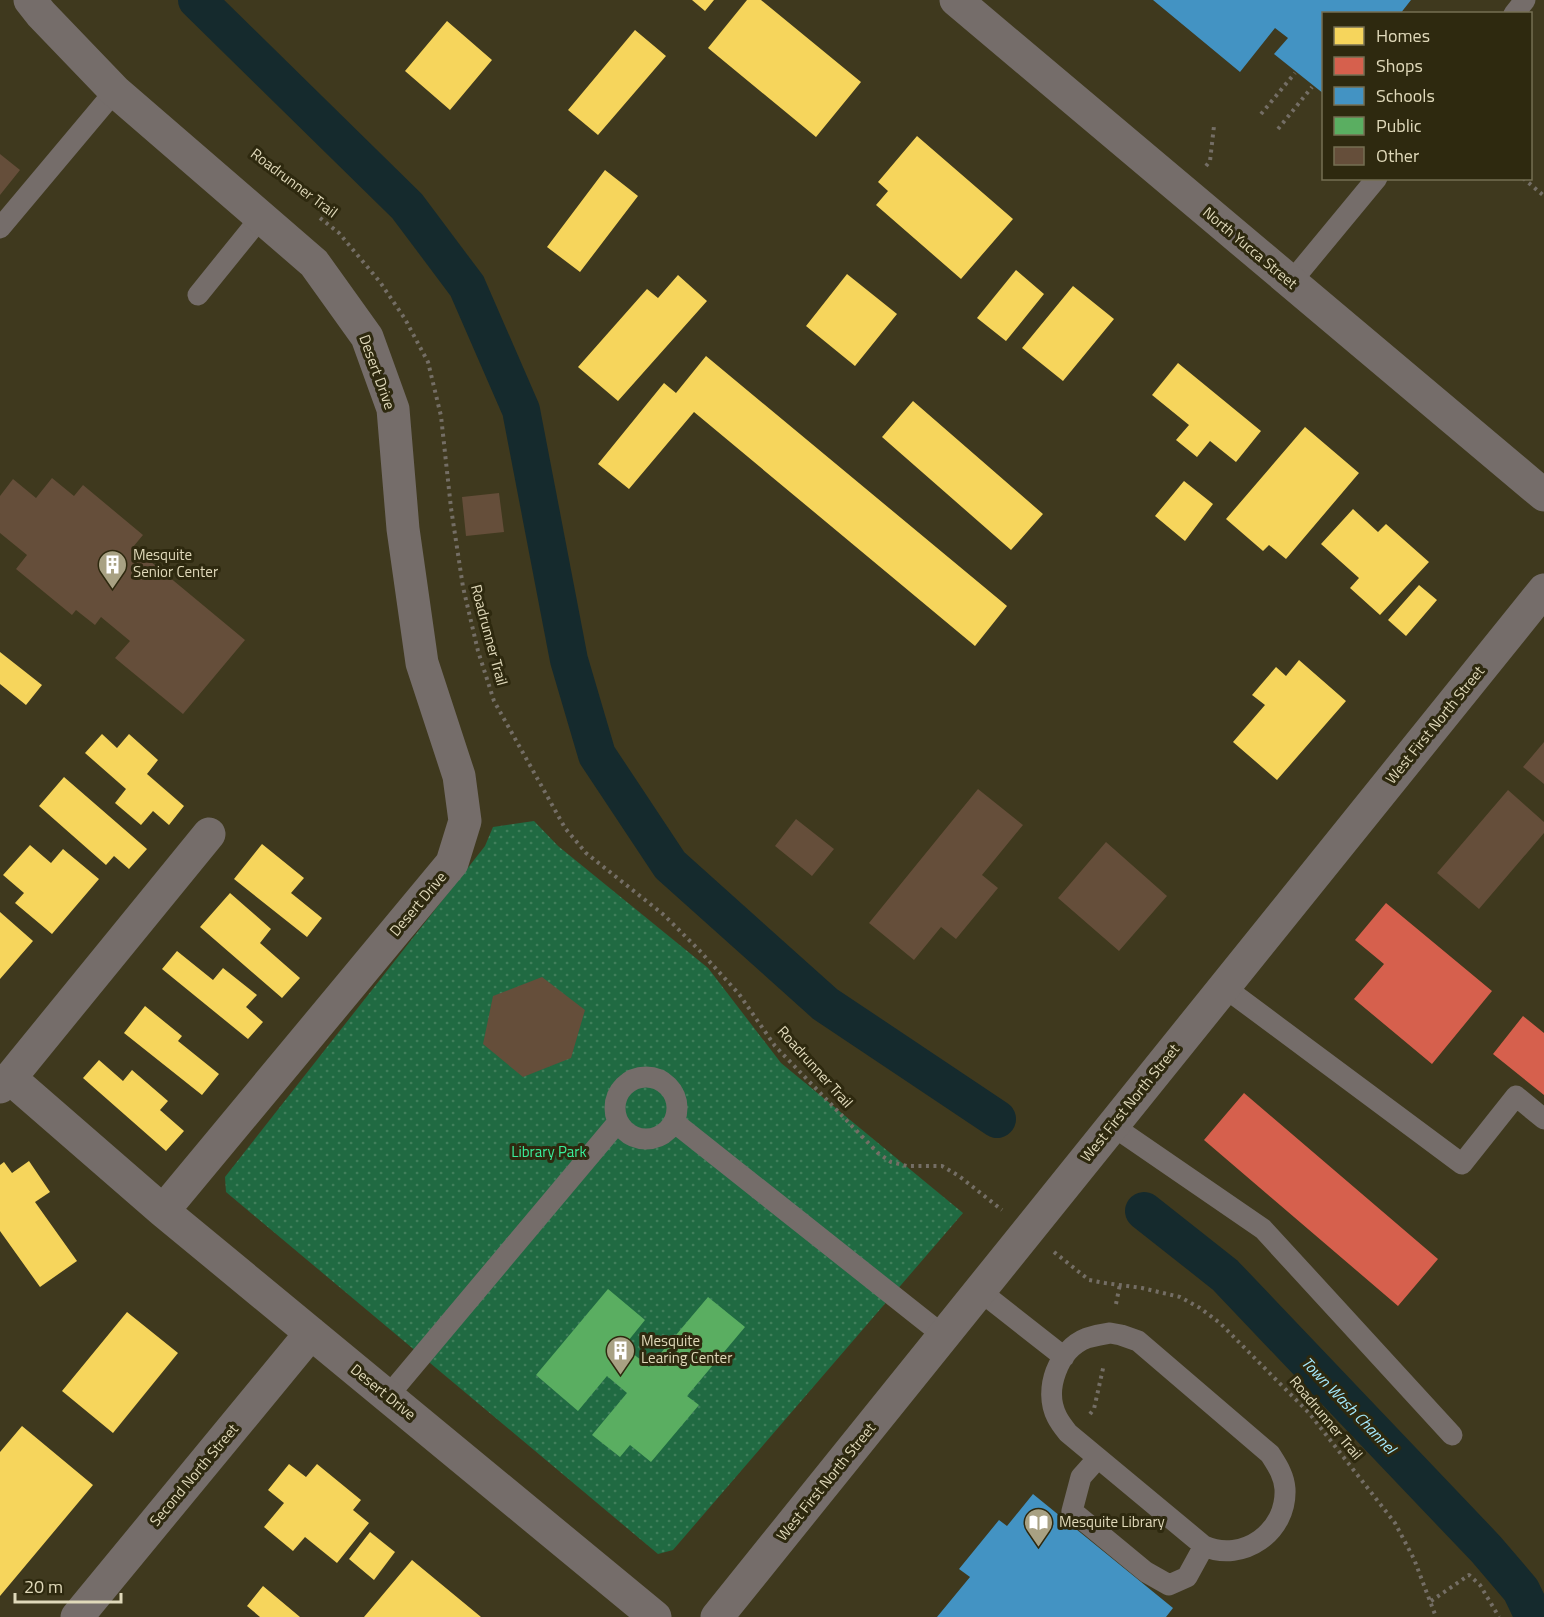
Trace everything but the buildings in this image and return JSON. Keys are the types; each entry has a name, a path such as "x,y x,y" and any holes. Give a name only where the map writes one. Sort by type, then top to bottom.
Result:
{"street":[{"name":"Desert Drive","path":"30,0 115,91 314,263 367,337 393,409 403,529 422,663 459,776 465,821 452,863 163,1211 388,1396 619,1606 655,1617"},
{"name":"North Yucca Street","path":"956,0 1544,495"},
{"name":"West First North Street","path":"717,1617 1544,590"},
{"path":"163,1211 5,1082 209,834"},
{"name":"Second North Street","path":"77,1617 311,1333"}],"lane":[{"path":"1516,12 1525,0"},
{"path":"0,228 115,91"},
{"path":"1291,282 1375,180"},
{"path":"198,295 261,217"},
{"path":"1224,987 1462,1164 1516,1096 1544,1119"},
{"path":"638,1078 658,1079 667,1085 677,1101 674,1122 659,1137 648,1140 628,1135 620,1127 616,1117 614,1106 617,1097 622,1088 638,1078"},
{"path":"388,1396 618,1122"},
{"path":"674,1122 944,1336"},
{"path":"1113,1126 1263,1229 1452,1435"},
{"path":"980,1291 1064,1357"},
{"path":"1103,1334 1121,1335 1138,1341 1270,1454 1281,1471 1285,1489 1283,1507 1276,1524 1264,1538 1249,1547 1231,1551 1213,1550 1204,1546 1068,1433 1057,1416 1052,1399 1053,1381 1064,1357 1070,1349 1085,1339 1103,1334"},
{"path":"1098,1458 1081,1477 1072,1511 1146,1572 1169,1585 1187,1577 1204,1546"}],"path":[{"path":"1261,114 1295,73"},
{"path":"1278,129 1312,87"},
{"path":"1525,180 1544,196"},
{"name":"Roadrunner Trail","path":"314,214 339,233 380,282 405,319 428,362 441,416 451,508 463,586 478,651 494,701 565,828 586,853 622,884 664,915 699,950 739,994 775,1046 878,1153 891,1162 907,1166 942,1166 959,1176 992,1202"},
{"name":"Roadrunner Trail","path":"1068,1263 1089,1280 1142,1288 1180,1297 1220,1323 1309,1413 1395,1523 1413,1559 1436,1617"},
{"path":"1088,1418 1094,1409 1104,1360"},
{"path":"1431,1601 1469,1575 1480,1585 1499,1617"}],"green space":[{"name":"Library Park","path":"534,821 558,846 708,968 781,1063 963,1213 673,1550 658,1554 226,1192 225,1177 485,846 493,827"}],"waterway":[{"path":"197,0 407,206 467,286 521,410 569,660 597,755 670,865 825,1004 997,1119"},
{"name":"Town Wash Channel","path":"1144,1211 1225,1275 1486,1549 1521,1590 1534,1617"}],"place":[{"name":"Mesquite Senior Center","path":"112,590"},
{"name":"Mesquite Learing Center","path":"620,1376"},
{"name":"Mesquite Library","path":"1038,1548"}]}
